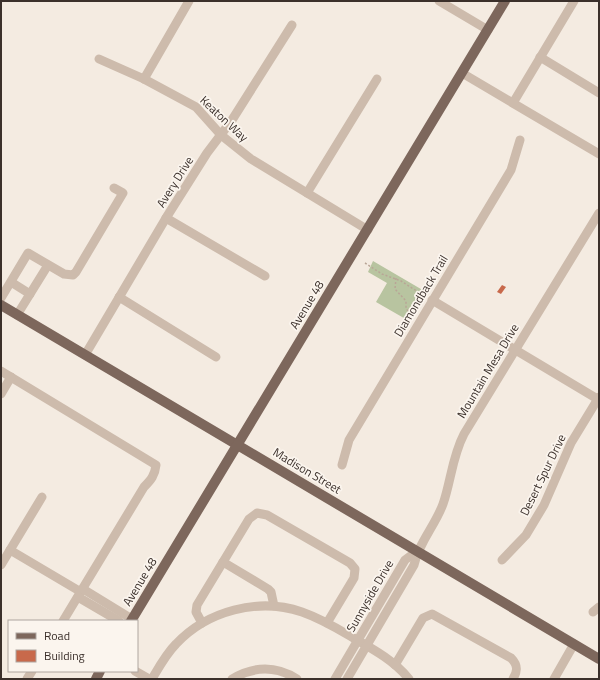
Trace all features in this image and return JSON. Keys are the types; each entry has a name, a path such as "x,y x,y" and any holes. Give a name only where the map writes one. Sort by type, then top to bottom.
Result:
{"main road":[{"name":"Avenue 48","path":"132,620 505,1"},
{"name":"Madison Street","path":"1,305 599,659"}],"street":[{"path":"144,79 189,1"},
{"path":"439,1 488,30"},
{"path":"513,103 574,1"},
{"name":"Avery Drive","path":"86,356 166,218 207,153 221,135 292,25"},
{"path":"540,57 599,93"},
{"name":"Keaton Way","path":"99,59 144,79 196,107 221,135 251,159 368,230"},
{"path":"462,73 599,154"},
{"path":"307,193 377,78"},
{"name":"Diamondback Trail","path":"342,464 349,440 430,299 511,170 520,140"},
{"path":"1,298 28,253 64,274 73,275 123,193 114,188"},
{"name":"Mountain Mesa Drive","path":"417,551 442,506 450,471 460,441 599,213"},
{"path":"166,218 265,276"},
{"path":"17,315 48,265"},
{"path":"11,282 30,294"},
{"path":"119,297 216,357"},
{"path":"430,299 598,399"},
{"path":"1,371 156,465 155,473 151,481 144,487 64,620"},
{"path":"1,394 11,377"},
{"name":"Desert Spur Drive","path":"502,560 526,535 544,505 571,443 598,399"},
{"path":"1,565 42,497"},
{"path":"202,623 196,612 197,605 249,519 257,513 267,515 350,563 355,569 354,578 327,623"},
{"path":"10,550 80,592 132,620"},
{"name":"Sunnyside Drive","path":"346,679 393,581 405,560 417,551"},
{"name":"Sunnyside Drive","path":"336,679 402,586 414,565 417,551"},
{"path":"223,562 268,589 271,592 274,606"},
{"path":"393,581 402,586"},
{"path":"80,592 118,620"},
{"path":"137,672 150,679 176,644 202,623 219,615 240,609 274,606 300,611 327,623 362,643 395,665 409,679"},
{"path":"395,665 423,618 432,614 511,658 517,665 517,670 513,679"},
{"path":"554,679 574,644"},
{"path":"232,679 254,670 269,668 284,672 297,679"}],"path":[{"path":"365,263 382,274 396,278 430,299"},
{"path":"396,278 395,289 406,301 406,308 413,320"}],"green space":[{"path":"373,261 426,292 409,321 376,302 387,283 368,272"}],"building":[{"path":"502,285 506,287 501,294 497,292"}]}
